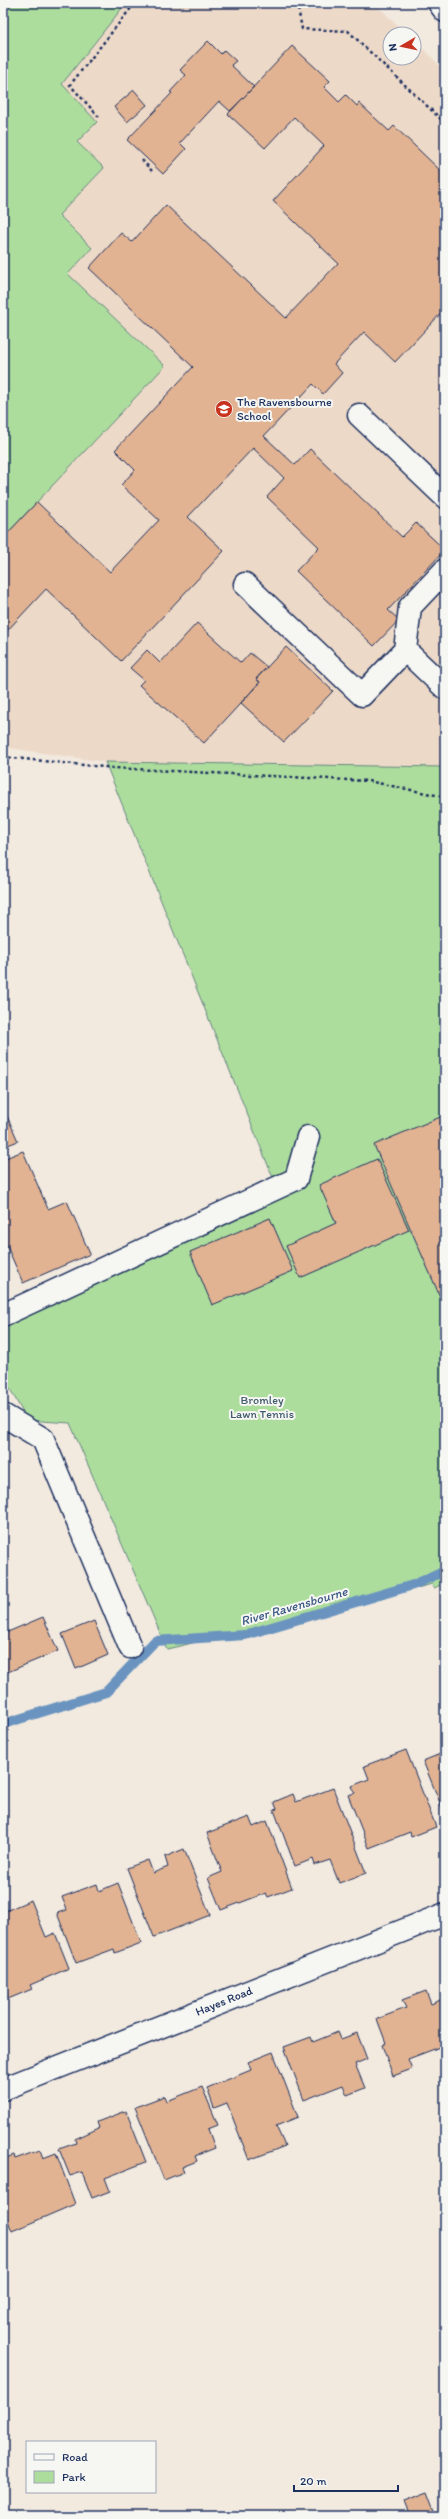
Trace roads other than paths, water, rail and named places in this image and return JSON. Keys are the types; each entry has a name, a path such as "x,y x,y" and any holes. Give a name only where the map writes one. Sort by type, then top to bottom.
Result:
{"main road":[{"path":"439,3 445,11"},
{"path":"359,415 445,497"},
{"path":"245,584 362,695 405,650 410,607 445,570"},
{"path":"405,650 445,688"},
{"path":"3,1316 296,1179 308,1137"},
{"path":"3,1415 43,1440 130,1647"},
{"name":"Hayes Road","path":"3,2089 445,1914"}],"waterway":[{"name":"River Ravensbourne","path":"3,1724 106,1692 155,1641 245,1635 413,1585 445,1571"}],"place":[{"name":"The Ravensbourne School","path":"224,409"}],"park label":[{"name":"Bromley Lawn Tennis","path":"262,1407"}]}
